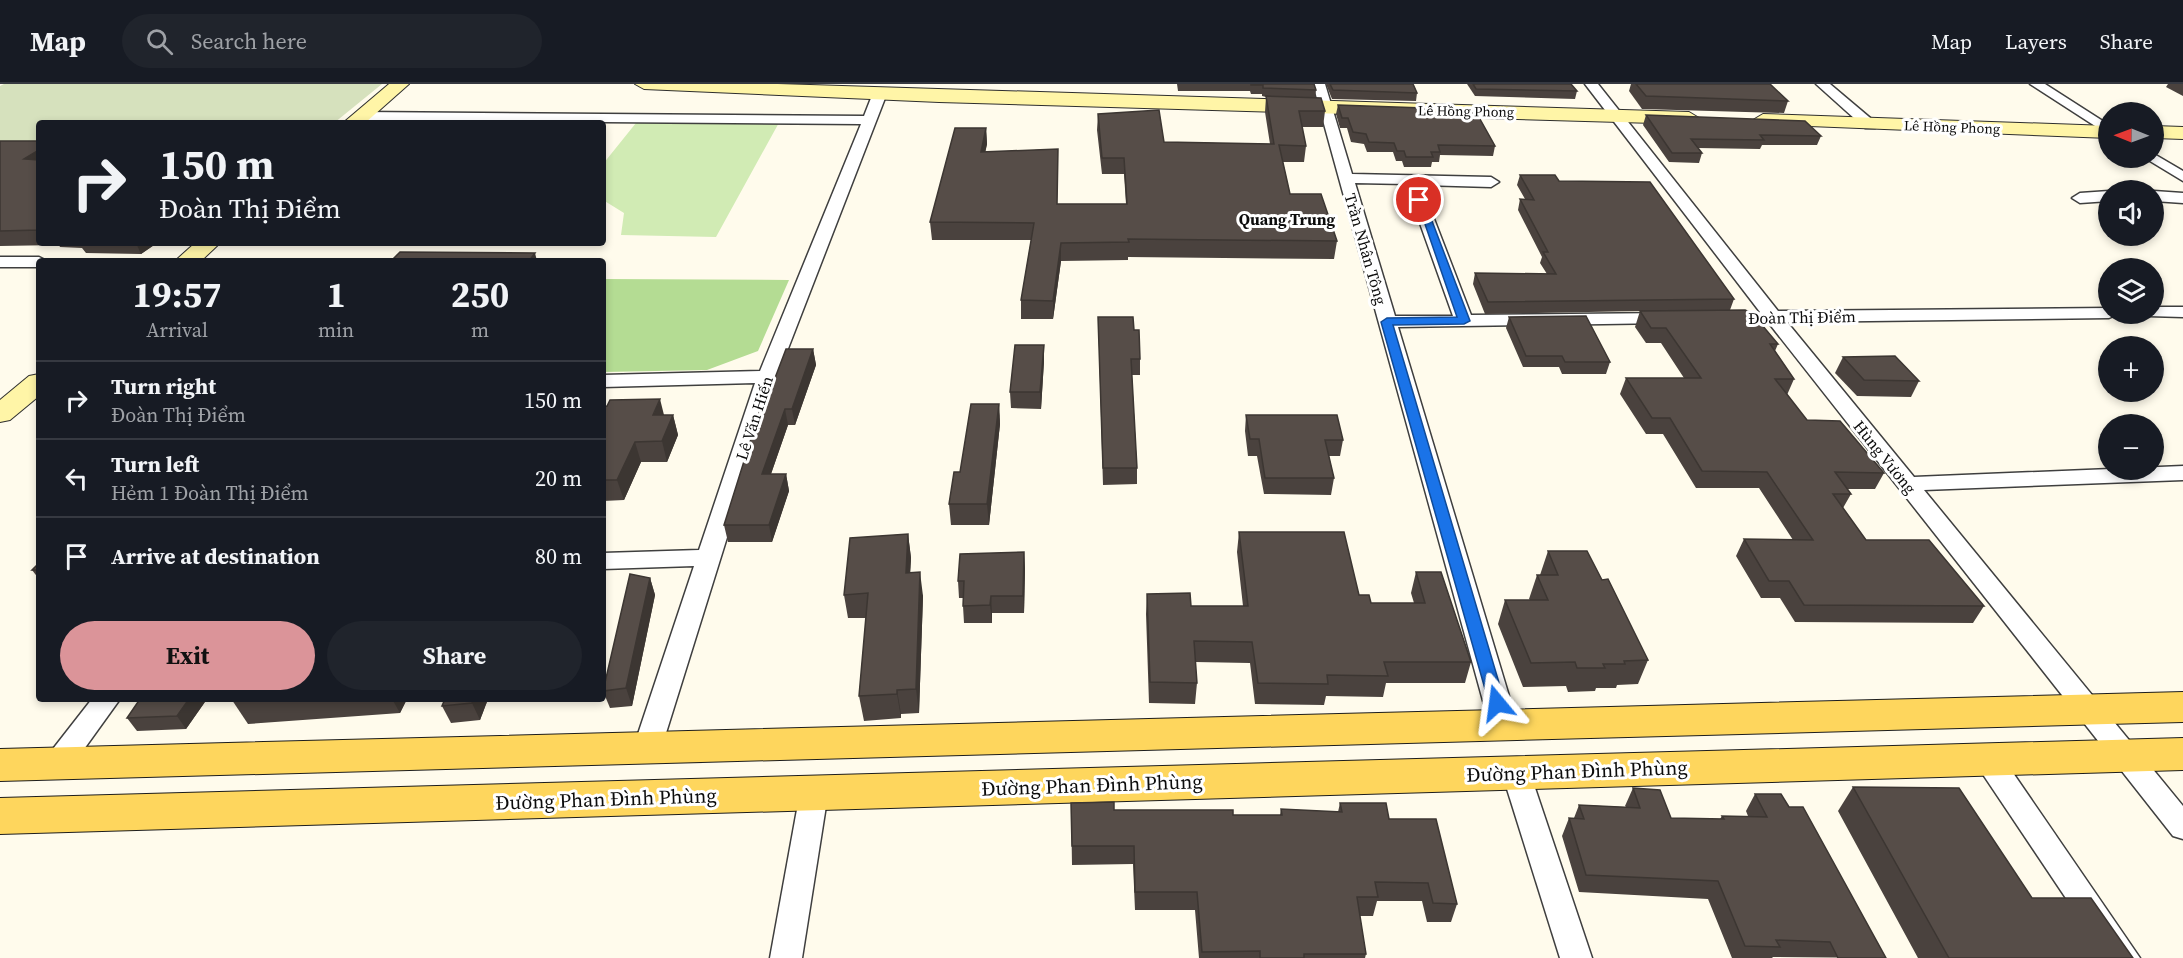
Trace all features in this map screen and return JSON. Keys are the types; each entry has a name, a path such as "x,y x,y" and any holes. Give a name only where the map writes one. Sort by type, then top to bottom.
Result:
{"main road":[{"path":"0,765 2183,707"},
{"name":"Đường Phan Đình Phùng","path":"0,816 2183,753"}],"street":[{"path":"357,120 399,84"},
{"name":"Lê Hồng Phong","path":"644,84 1325,108 1707,118"},
{"name":"Trần Nhân Tông","path":"1319,84 1504,726"},
{"name":"Hùng Vương","path":"1591,84 1906,484 2122,755 2183,827"},
{"path":"1822,84 1870,125"},
{"path":"2036,84 2098,124"},
{"name":"Lê Văn Hiến","path":"647,749 766,377 880,93"},
{"path":"357,120 868,120"},
{"name":"Lê Hồng Phong","path":"1742,120 2098,131"},
{"path":"2164,132 2183,133"},
{"path":"2164,165 2183,177"},
{"path":"1345,178 1491,182"},
{"path":"1412,180 1464,321"},
{"path":"2080,198 2098,197"},
{"path":"2164,197 2183,198"},
{"path":"191,258 205,246"},
{"path":"0,262 36,262"},
{"path":"2164,312 2183,312"},
{"name":"Đoàn Thị Điểm","path":"1750,317 2098,313"},
{"path":"1387,322 1681,318"},
{"path":"606,381 766,377"},
{"path":"0,414 36,387"},
{"path":"1906,484 2183,473"},
{"path":"606,561 708,558"},
{"path":"59,762 105,702"},
{"path":"1988,759 2124,958"},
{"path":"1516,773 1576,958"},
{"path":"786,958 814,793"}],"green space":[{"path":"4,84 382,84 338,120 36,120 36,144 0,143 0,86"},
{"path":"640,118 781,119 716,237 621,235 624,213 606,202 606,160"},
{"path":"606,279 789,280 758,351 707,370 606,372"}],"building":[{"path":"1251,84 1314,84 1316,90 1263,88 1263,85"},
{"path":"1330,84 1413,84 1417,93 1333,90"},
{"path":"1473,84 1571,84 1577,91 1476,89"},
{"path":"1636,84 1770,84 1788,101 1646,96"},
{"path":"1266,96 1321,98 1325,111 1299,111 1306,146 1279,145 1290,194 1321,194 1337,241 1128,239 1129,242 1061,243 1053,301 1021,300 1034,223 930,222 955,128 986,128 981,152 1058,149 1057,204 1127,204 1124,158 1102,158 1098,114 1159,110 1164,142 1274,144"},
{"path":"1338,105 1424,108 1426,112 1476,112 1495,146 1438,145 1440,152 1431,152 1433,157 1406,157 1404,151 1397,151 1394,143 1369,142 1366,134 1353,132 1348,118 1342,118"},
{"path":"1646,115 1805,121 1821,136 1760,135 1764,140 1691,139 1702,153 1672,153"},
{"path":"0,141 36,141 36,152 24,159 36,160 36,230 0,231"},
{"path":"1520,175 1555,175 1559,181 1650,182 1734,299 1488,302 1475,273 1556,274 1543,252 1548,252 1520,199 1534,200"},
{"path":"400,252 535,253 531,258 394,258"},
{"path":"1745,310 1752,313 1778,344 1770,344 1794,379 1775,379 1807,420 1840,421 1884,473 1835,472 1851,494 1833,494 1866,540 1929,540 1984,606 1804,605 1789,581 1769,581 1744,539 1813,540 1767,472 1702,471 1670,418 1652,418 1626,378 1701,378 1666,328 1651,328 1640,311"},
{"path":"1586,316 1610,362 1565,362 1562,356 1526,356 1509,317"},
{"path":"1098,317 1133,317 1134,330 1139,330 1140,359 1131,359 1137,468 1103,468"},
{"path":"1015,345 1044,345 1040,392 1010,392"},
{"path":"786,349 813,349 792,409 785,409 762,474 786,474 769,525 724,525 761,407 764,407"},
{"path":"1895,356 1919,381 1864,380 1843,357"},
{"path":"660,399 653,415 673,415 662,441 635,442 617,480 606,480 606,406 610,400"},
{"path":"971,404 999,404 987,504 949,504 954,472 960,472"},
{"path":"1246,415 1337,415 1343,440 1325,440 1334,478 1265,478 1259,439 1250,439"},
{"path":"1239,532 1344,532 1359,595 1369,595 1371,603 1425,603 1416,572 1441,572 1471,662 1384,662 1388,676 1327,675 1328,684 1258,683 1252,642 1194,641 1197,683 1150,682 1147,594 1190,593 1191,606 1248,606"},
{"path":"908,534 906,573 920,572 916,689 897,690 897,694 859,696 868,593 844,595 850,538"},
{"path":"1548,551 1587,551 1602,580 1608,579 1648,660 1624,661 1625,664 1603,664 1605,668 1577,668 1575,662 1531,663 1505,600 1548,600 1537,575 1558,575"},
{"path":"1024,552 1023,596 991,596 990,605 963,606 964,581 958,581 960,554"},
{"path":"630,574 650,578 626,688 606,691 606,678"},
{"path":"138,702 187,702 177,716 127,718"},
{"path":"444,702 472,702 472,703 442,706"},
{"path":"1853,787 1959,788 2032,898 2091,898 2133,958 1949,958"},
{"path":"1633,788 1660,790 1671,818 1767,817 1755,794 1781,794 1789,807 1803,807 1886,958 1838,958 1830,942 1776,940 1780,947 1745,946 1718,881 1586,875 1569,818 1584,819 1579,805 1640,808"},
{"path":"1114,802 1114,810 1233,810 1233,815 1282,815 1281,809 1342,812 1340,803 1386,803 1389,819 1436,819 1457,904 1433,903 1428,883 1375,882 1378,897 1357,897 1366,954 1304,954 1304,958 1260,958 1260,951 1202,952 1197,892 1135,892 1134,846 1072,846 1071,803"}],"district":[{"name":"Quang Trung","path":"1287,219"}],"route":[{"path":"1419,200 1464,321 1387,322 1497,703"}]}
